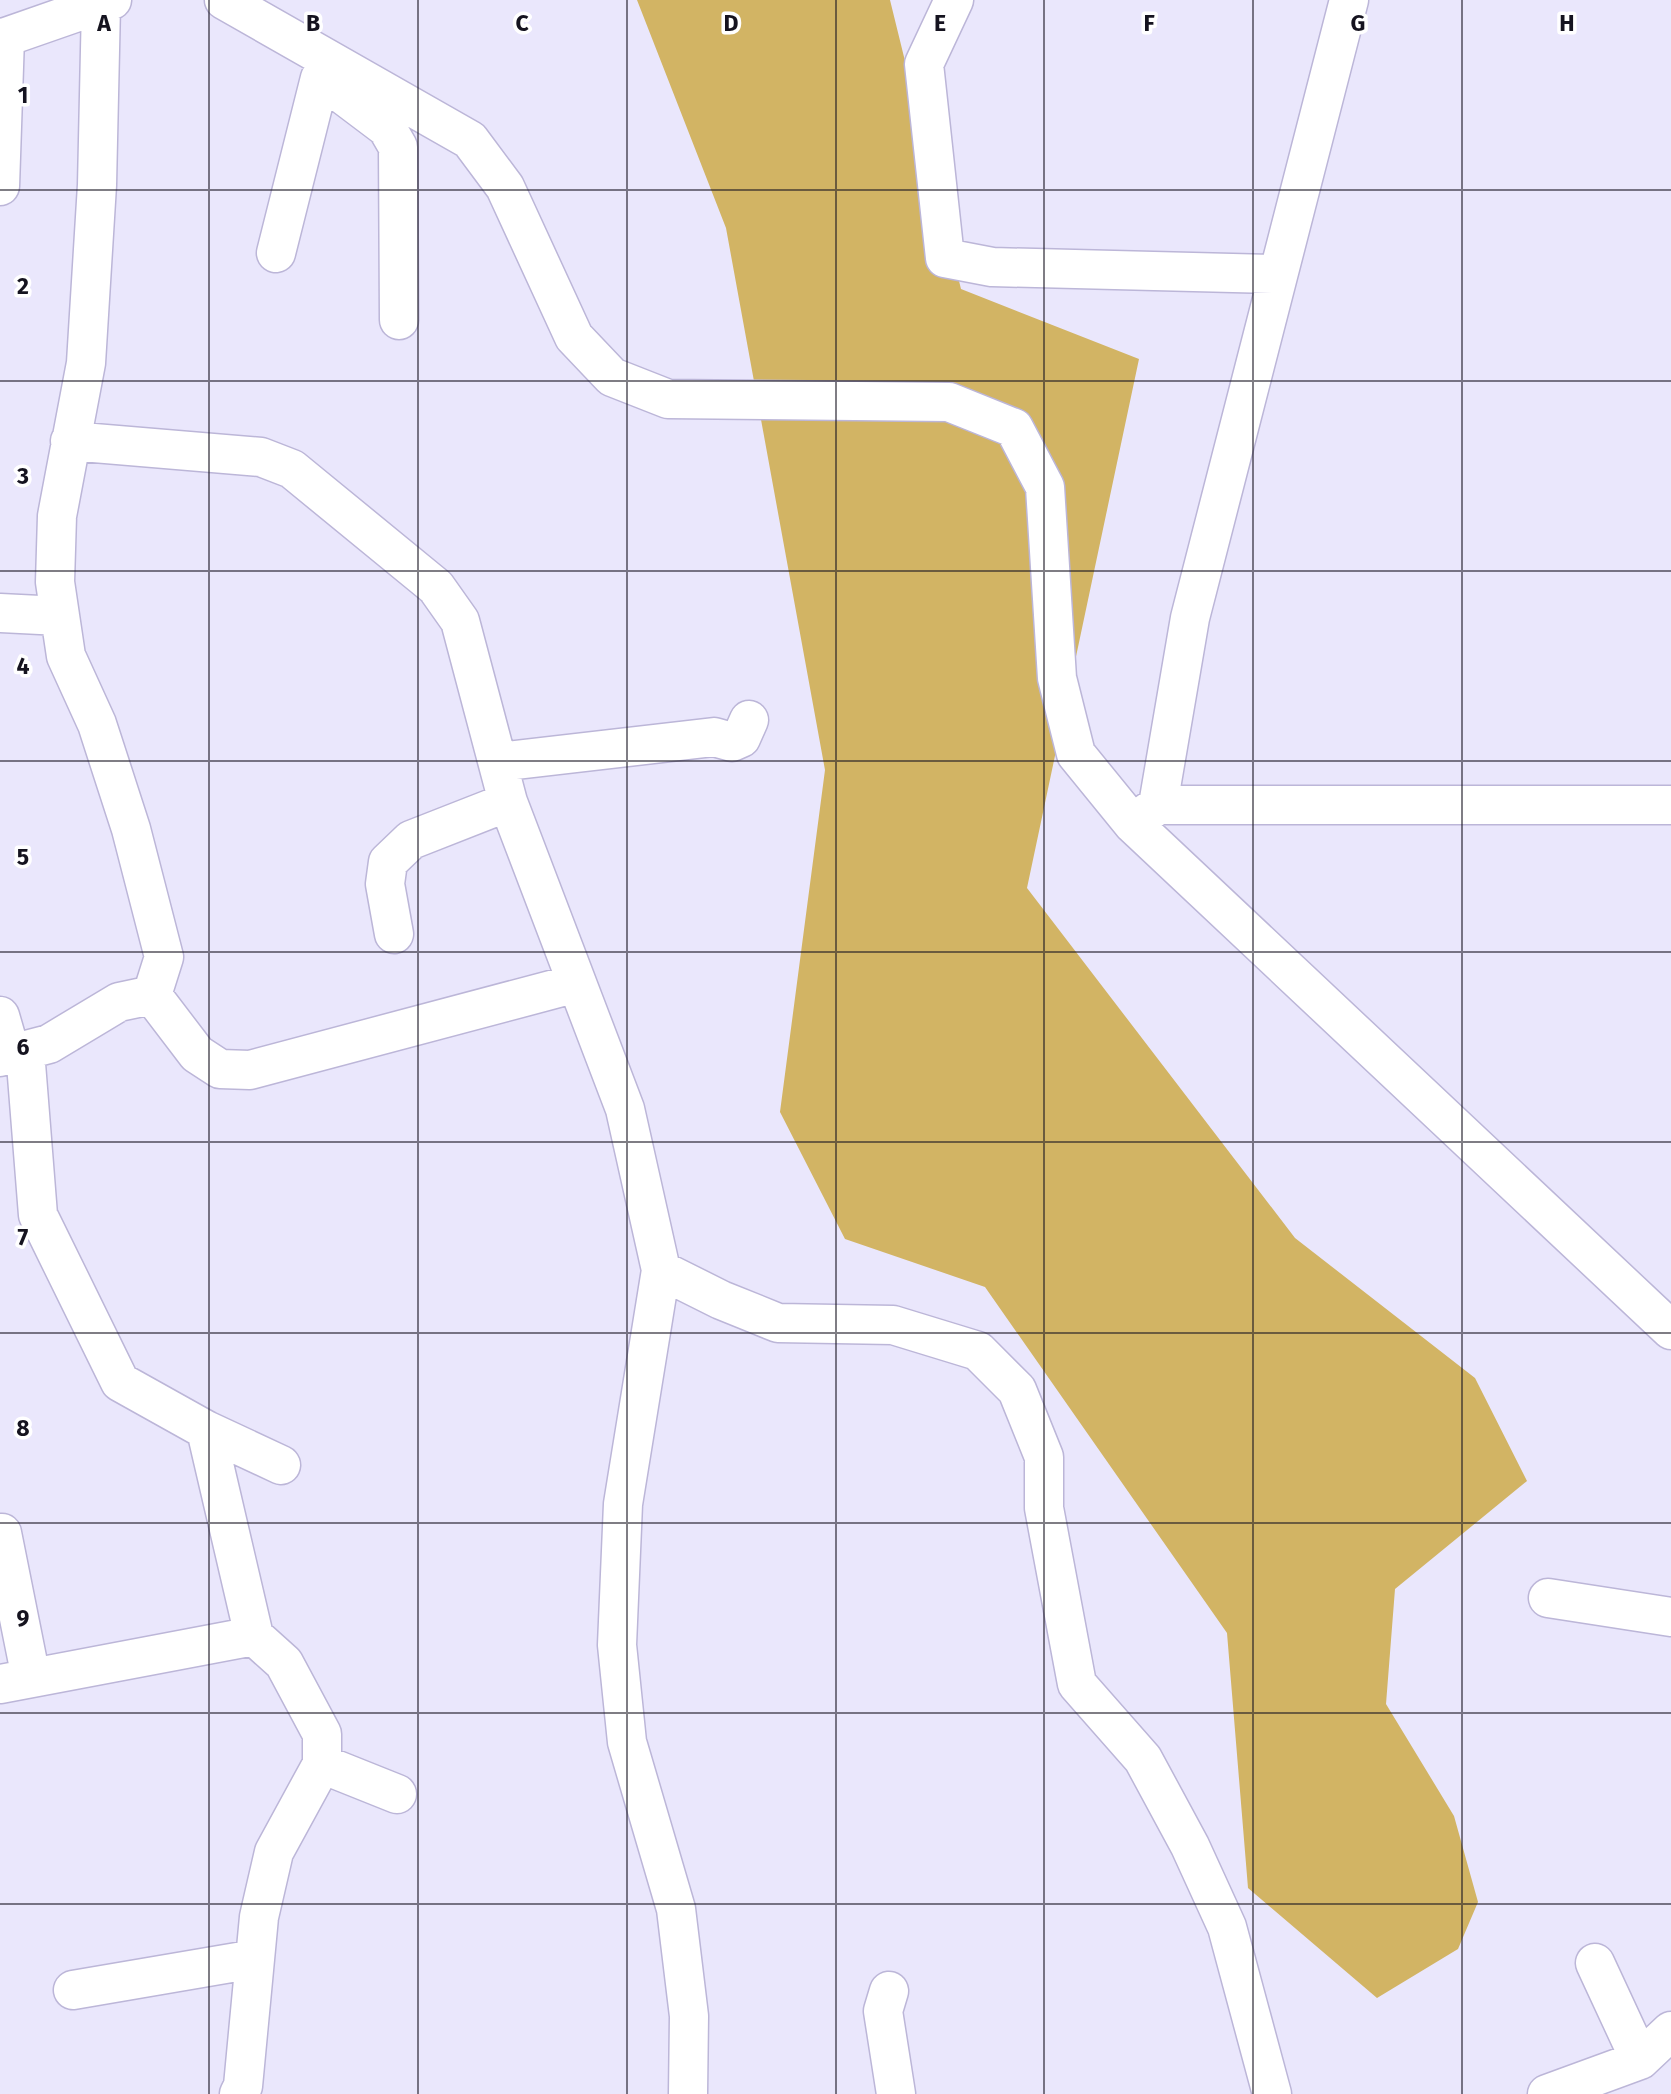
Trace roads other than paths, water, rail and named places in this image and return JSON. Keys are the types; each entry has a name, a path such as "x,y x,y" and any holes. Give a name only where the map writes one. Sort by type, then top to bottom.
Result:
{"street":[{"path":"224,0 318,66 387,128 398,147 399,320"},
{"path":"954,0 924,64 946,258 992,267 1276,274"},
{"path":"1145,814 1190,618 1276,274 1349,0"},
{"path":"0,186 3,38 106,3 86,363 57,516 55,582 66,656 97,724 131,829 164,957 152,995"},
{"path":"276,253 318,66"},
{"path":"318,66 470,140 505,187 574,337 612,377 668,399 949,401 1014,428 1045,487 1057,678 1076,754 1145,814 1671,1330"},
{"path":"70,441 261,457 292,470 436,587 460,621 509,803 625,1110 661,1270 623,1504 617,1645 627,1742 676,1909 689,2016 688,2094"},
{"path":"0,613 60,616"},
{"path":"498,762 714,737 732,742 741,738 749,720"},
{"path":"394,934 385,884 388,862 411,840 509,803"},
{"path":"1145,814 1671,805"},
{"path":"152,995 197,1054 220,1069 250,1070 577,982"},
{"path":"12,1054 49,1044 119,1002 152,995"},
{"path":"0,1016 12,1054 38,1215 120,1382 206,1430 281,1465"},
{"path":"661,1270 721,1300 778,1322 892,1325 978,1351 1017,1390 1044,1457 1044,1508 1077,1684 1143,1759 1190,1846 1227,1927 1272,2094"},
{"path":"206,1430 254,1636 284,1663 322,1734 322,1765 274,1852 259,1917 243,2086 239,2094"},
{"path":"0,1533 16,1681 254,1636"},
{"path":"1548,1598 1671,1618"},
{"path":"322,1765 397,1794"},
{"path":"73,1990 255,1959"},
{"path":"1595,1963 1640,2060"},
{"path":"889,1991 883,2011 896,2094"},
{"path":"1554,2093 1640,2060 1671,2031"}]}
